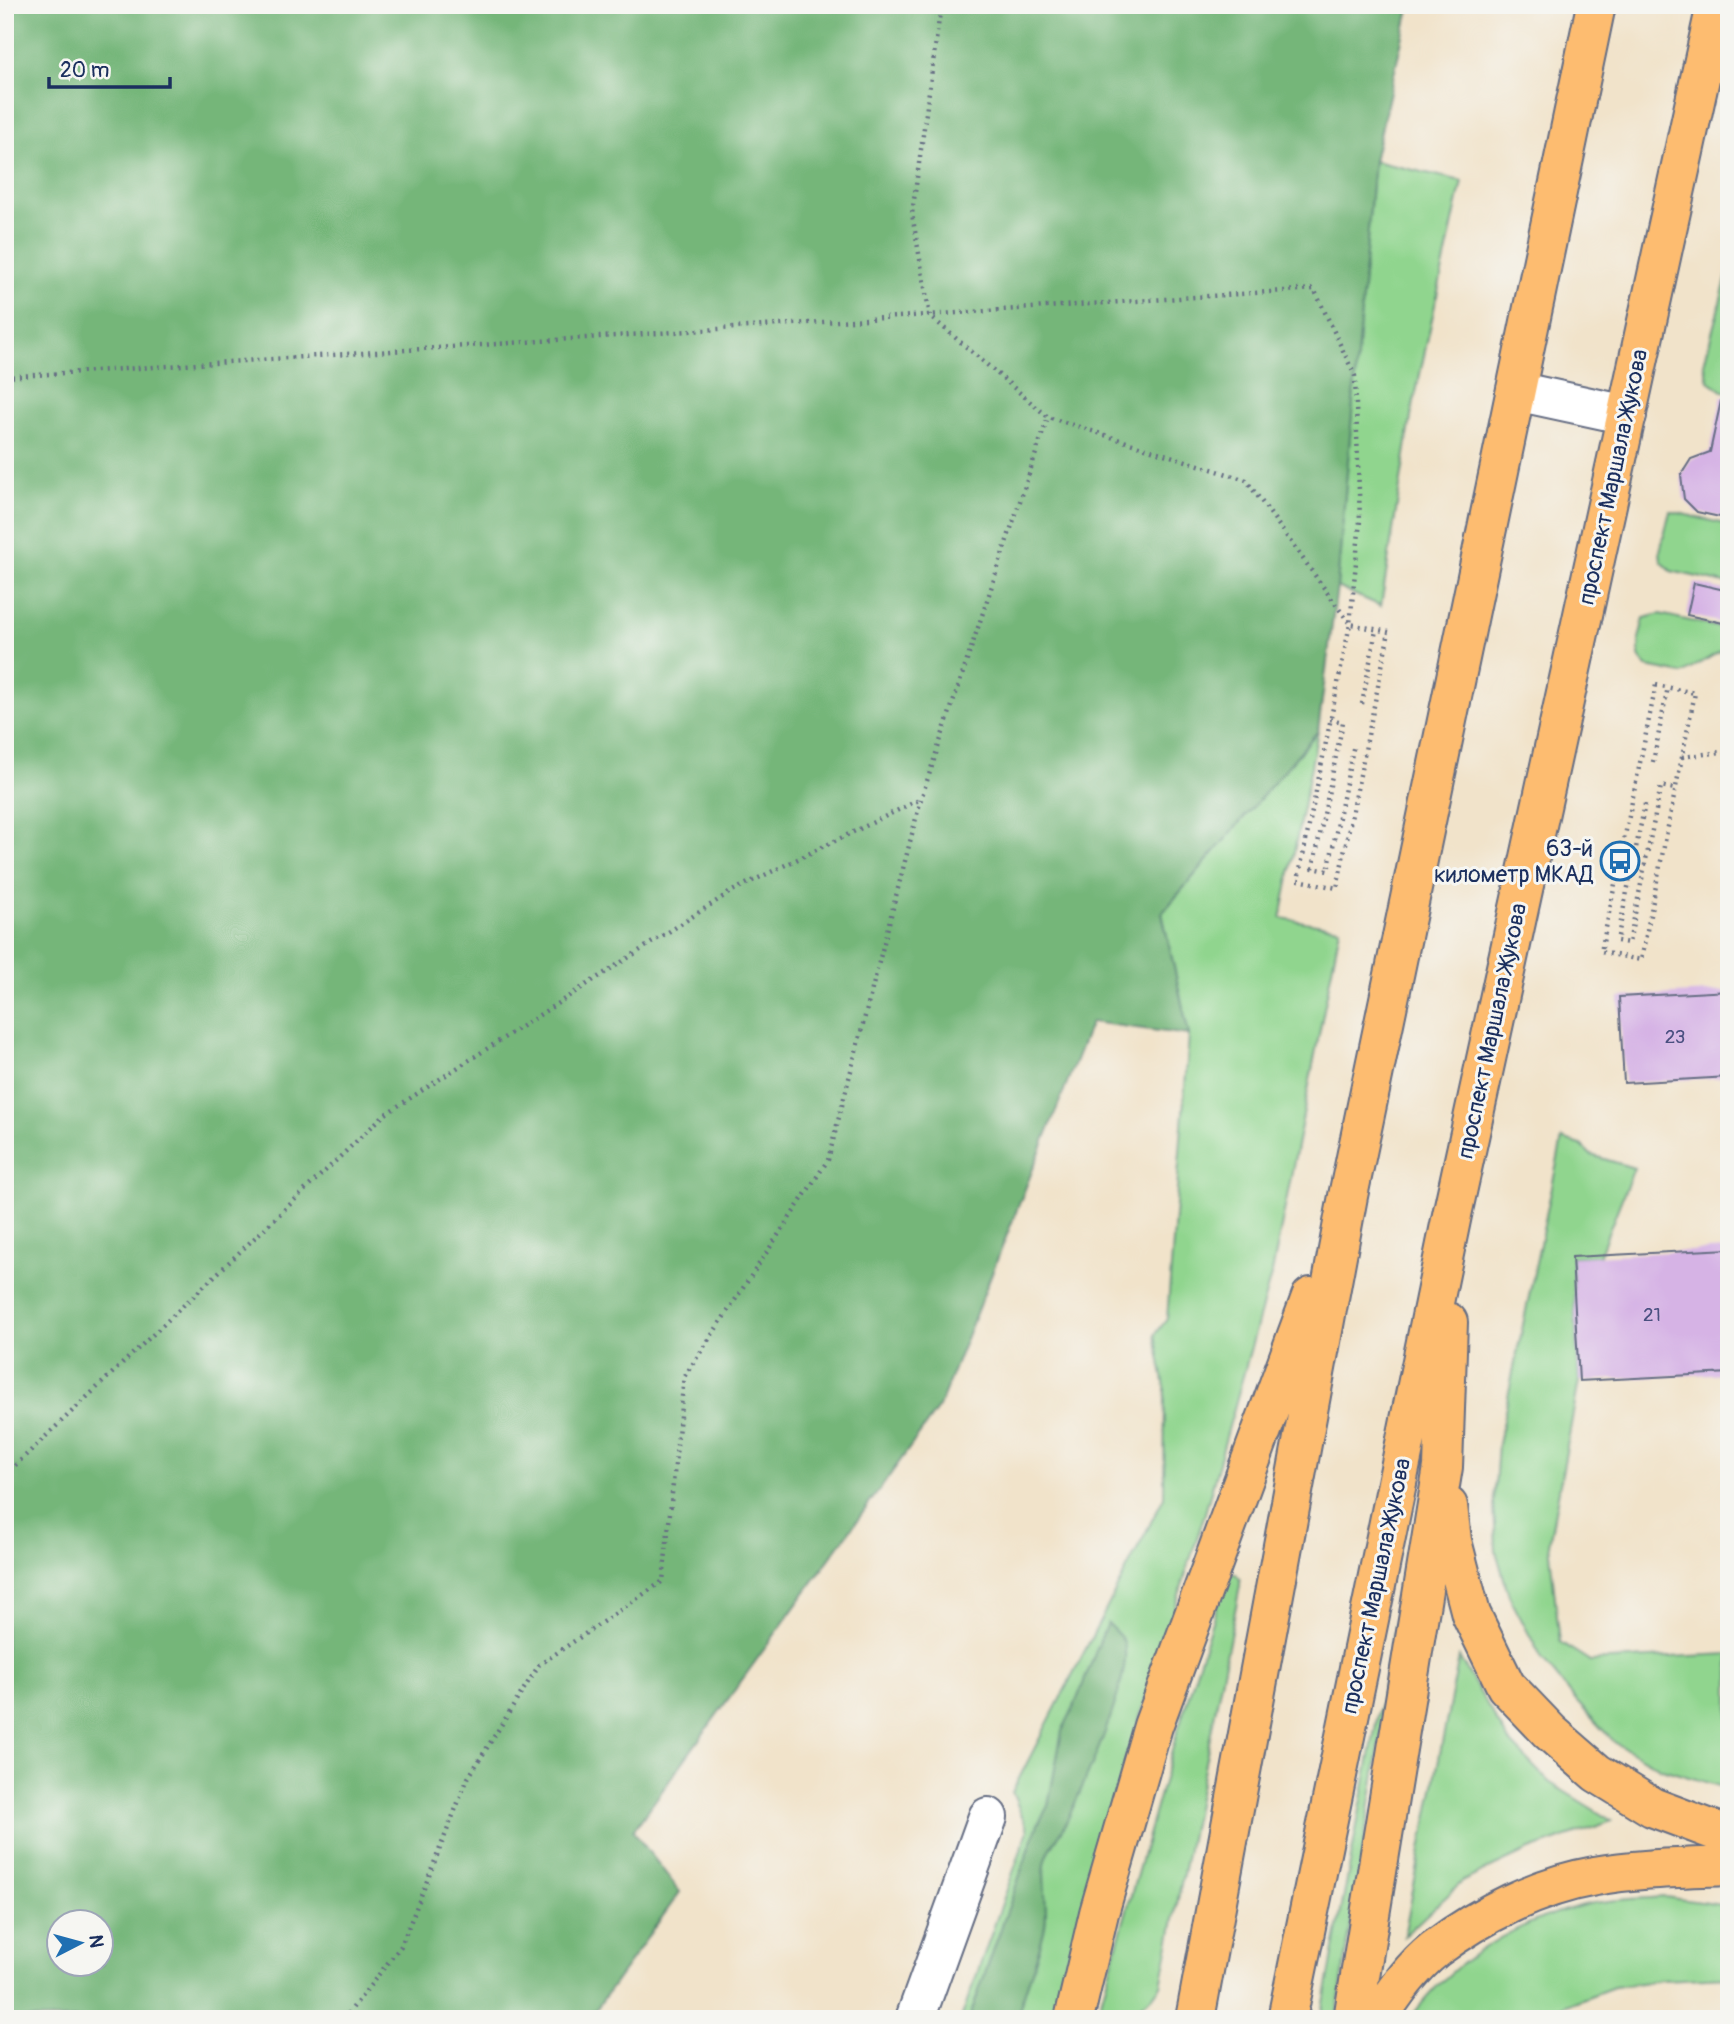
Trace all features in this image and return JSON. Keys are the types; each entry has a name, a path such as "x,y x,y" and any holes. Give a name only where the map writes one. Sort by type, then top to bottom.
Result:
{"main road":[{"path":"1195,2019 1348,1196 1596,5"},
{"name":"проспект Маршала Жукова","path":"1287,2019 1452,1215 1716,5"},
{"path":"1074,2019 1099,1913 1153,1726 1348,1196"},
{"path":"1353,2019 1443,1467 1452,1215"},
{"path":"1443,1467 1452,1541 1471,1614 1506,1686 1550,1732 1597,1773 1651,1807 1729,1836"},
{"path":"1377,2019 1398,1987 1434,1950 1482,1919 1534,1892 1595,1876 1660,1869 1729,1866"}],"lane":[{"path":"1516,391 1626,415"},
{"path":"915,2019 988,1817"}],"path":[{"path":"5,377 930,316 1314,289 1355,376 1360,520 1350,624 1297,880 1337,888 1389,632 1350,624 1246,480 1048,417 930,316 912,214 941,5"},
{"path":"344,2019 401,1946 468,1778 539,1665 663,1581 684,1377 828,1160 921,799 1048,417"},
{"path":"1362,704 1376,629"},
{"path":"1656,685 1668,687 1695,693 1641,960 1601,952 1656,685"},
{"path":"1653,762 1668,687"},
{"path":"1330,719 1343,722 1313,868 1328,871 1354,744"},
{"path":"1682,757 1729,751"},
{"path":"1644,804 1617,941 1629,943 1661,786 1675,789"},
{"path":"5,1475 384,1115 732,891 921,799"}],"green space":[{"path":"5,5 1410,5 1374,161 1337,587 1318,731 1162,913 1189,1035 1091,1022 939,1407 633,1831 680,1892 589,2019 5,2019"},
{"path":"1374,161 1462,181 1412,411 1381,606 1337,587"},
{"path":"1729,269 1729,392 1709,381 1704,363"},
{"path":"1670,511 1729,525 1729,584 1671,571 1661,561 1660,551"},
{"path":"1660,614 1726,629 1729,618 1729,646 1682,674 1647,667 1639,656 1639,639 1644,618"},
{"path":"1318,731 1281,918 1340,928 1273,1268 1205,1513 1101,1839 1057,2019 961,2019 1028,1830 1012,1792 1164,1497 1165,1387 1155,1335 1167,1319 1189,1035 1162,913"},
{"path":"1562,1139 1581,1145 1591,1155 1634,1168 1599,1256 1572,1257 1579,1381 1549,1544 1560,1642 1590,1661 1729,1654 1729,1789 1662,1769 1614,1742 1542,1659 1509,1596 1496,1551 1494,1502 1498,1444"},
{"path":"1230,1574 1236,1574 1240,1579 1240,1586 1161,1985 1152,1997 1123,2019 1096,2019 1177,1733 1225,1580"},
{"path":"1402,1603 1336,2019 1321,2019 1397,1611"},
{"path":"1107,1623 1124,1643 1125,1660 1121,1682 1104,1736 1063,1829 1047,1857 1044,1873 1045,1926 1017,2019 969,2019 1038,1824 1048,1806 1062,1731"},
{"path":"1459,1657 1508,1740 1549,1782 1612,1821 1527,1851 1463,1881 1404,1936"},
{"path":"1665,1897 1729,1906 1729,1977 1660,1980 1614,1987 1566,2005 1544,2019 1410,2019 1426,1998 1465,1961 1509,1933 1558,1912 1584,1905"}],"building":[{"path":"1722,396 1729,398 1729,519 1697,512 1684,499 1681,475 1691,459 1710,452"},
{"path":"1694,583 1729,591 1723,623 1687,615"},
{"path":"1729,991 1729,1077 1624,1083 1619,997"},
{"path":"1729,1249 1729,1373 1579,1381 1572,1257"}],"place":[{"name":"63-й километр МКАД","path":"1620,861"}]}
